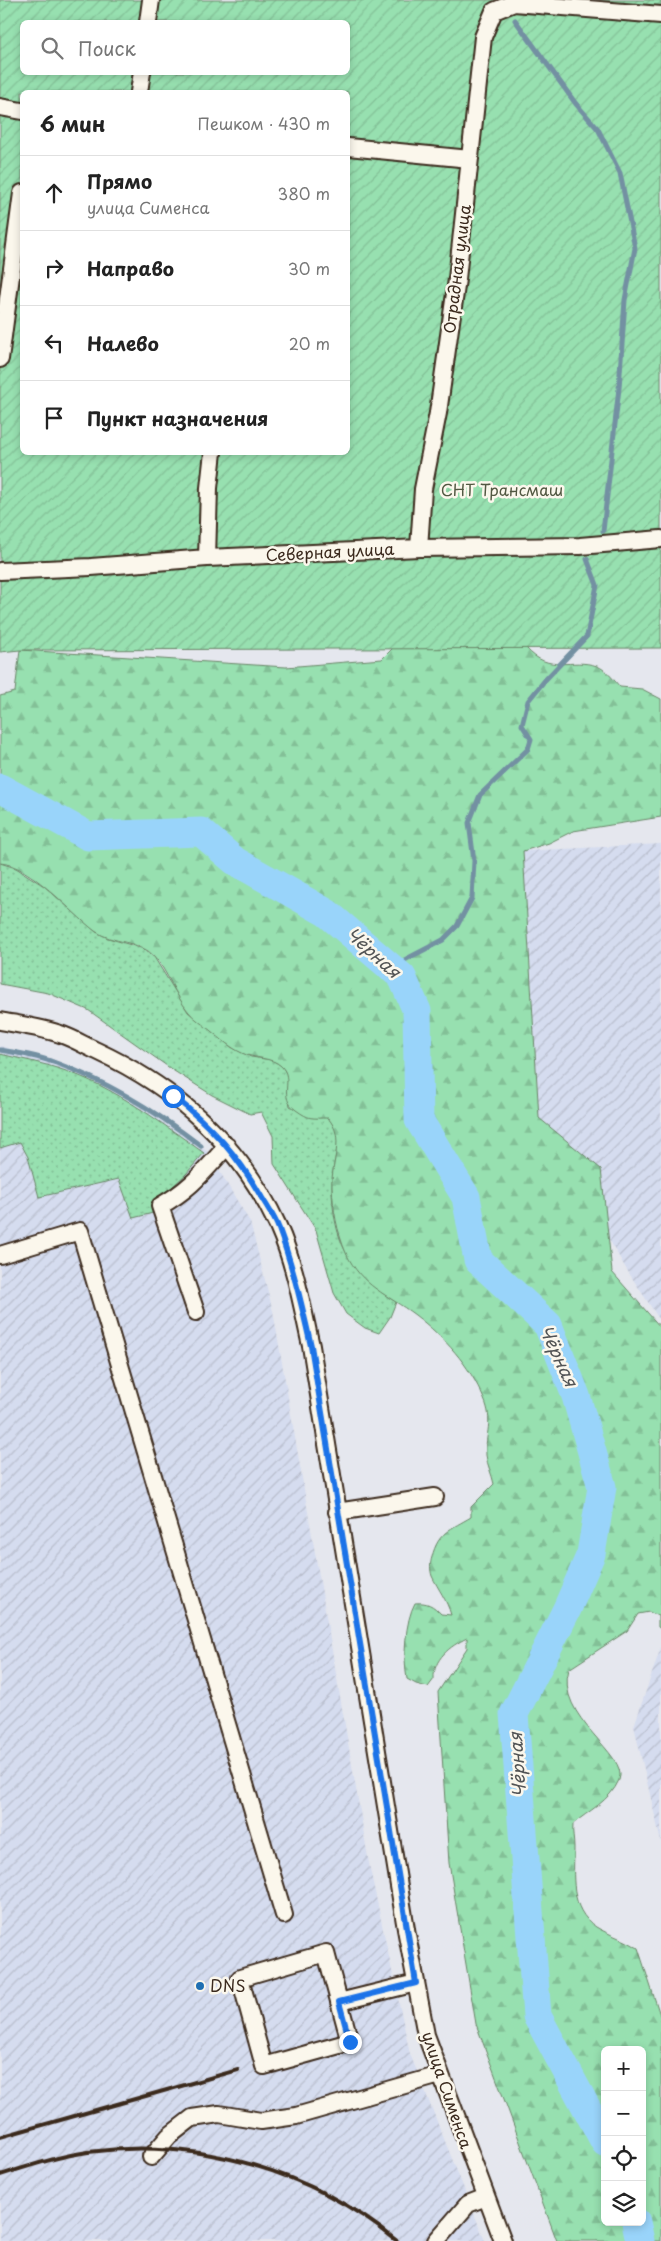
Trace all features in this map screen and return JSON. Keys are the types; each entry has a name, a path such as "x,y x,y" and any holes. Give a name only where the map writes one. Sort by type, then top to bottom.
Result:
{"street":[{"path":"148,20 151,0"},
{"name":"Отрадная улица","path":"419,548 423,488 438,414 457,279 483,37 494,11 514,3 661,15"},
{"path":"139,90 142,75"},
{"path":"0,107 20,110"},
{"path":"350,147 470,159"},
{"path":"0,358 20,209"},
{"path":"207,558 209,488 214,455"},
{"name":"Северная улица","path":"0,571 91,567 207,558 419,548 580,546 661,539"},
{"name":"улица Сименса","path":"0,1021 63,1035 124,1064 173,1096 205,1122 227,1146 246,1170 278,1226 298,1285 311,1346 426,2036 503,2241"},
{"path":"196,1312 160,1206 181,1194 201,1176 227,1146"},
{"path":"0,1255 80,1231 284,1915"},
{"path":"338,1512 435,1497"},
{"path":"326,1953 339,2002 350,2042 264,2066 240,1978 326,1953"},
{"path":"339,2002 416,1983"},
{"path":"151,2157 169,2136 192,2118 219,2114 261,2121 296,2116 440,2074"},
{"path":"436,2241 468,2204 486,2197"}],"shaded area":[{"path":"661,844 661,1322 625,1267 539,1118 523,851"},
{"path":"0,1046 64,1064 138,1105 208,1152 250,1222 273,1311 370,1869 410,2054 485,2241 0,2241"},
{"path":"661,1647 661,1842 634,1726"}],"green space":[{"name":"СНТ Трансмаш","path":"0,0 661,0 661,648 20,650 0,652"},
{"path":"393,648 526,648 544,661 597,666 607,672 620,687 642,689 661,699 661,817 573,831 549,843 523,851 539,1118 601,1169 612,1272 661,1328 661,1629 658,1627 658,1616 649,1612 638,1614 627,1631 569,1669 567,1687 572,1703 581,1719 614,1759 619,1770 619,1780 610,1794 573,1824 574,1880 577,1901 587,1920 601,1930 638,1948 661,2018 661,2241 557,2241 476,2024 449,1863 438,1692 467,1648 467,1638 449,1649 440,1659 436,1665 434,1679 428,1687 407,1679 405,1650 407,1629 415,1603 432,1606 441,1614 451,1615 431,1574 431,1562 435,1549 446,1532 471,1517 471,1507 494,1484 486,1455 489,1421 487,1407 478,1386 446,1342 415,1315 367,1282 352,1265 343,1245 334,1212 332,1176 337,1142 336,1134 328,1118 308,1117 290,1105 287,1094 287,1077 281,1066 273,1061 238,1051 190,1014 159,962 148,951 95,931 37,880 12,866 0,863 0,696 15,692 20,650 286,667 382,659"},
{"path":"0,863 16,868 44,886 96,932 108,938 144,949 154,957 188,1012 231,1047 251,1057 272,1060 282,1066 287,1075 290,1106 320,1115 331,1121 335,1126 338,1136 332,1191 334,1214 339,1235 351,1261 362,1275 396,1302 390,1317 379,1333 365,1328 346,1314 334,1293 316,1230 274,1164 273,1136 261,1112 250,1114 212,1095 174,1071 88,1010 48,993 0,984"},
{"path":"0,1054 40,1063 100,1085 136,1106 204,1153 186,1174 156,1202 157,1212 133,1218 119,1179 39,1197 28,1157 20,1142 0,1148"}],"waterway":[{"path":"515,20 576,104 598,129 620,173 635,248 625,300 619,388 603,531"},
{"path":"391,967 443,940 457,926 472,898 474,861 469,823 480,795 528,749 531,739 522,725 528,701 545,680 587,636 597,585 587,559"},
{"name":"Чёрная","path":"0,788 88,836 201,832 235,861 327,913 402,977 417,1011 419,1120 466,1197 478,1260 548,1325 576,1396 602,1487 591,1554 567,1609 514,1714 537,2016 602,2136"},
{"path":"0,1050 49,1061 95,1079 150,1110 201,1146"},
{"name":"Чёрная","path":"637,2226 640,2241"}],"railway":[{"path":"0,2137 238,2070"},
{"path":"0,2175 55,2159 88,2152 129,2149 171,2150 212,2155 252,2165 291,2178 328,2195 364,2216 397,2241"}],"place":[{"name":"DNS","path":"200,1986"}],"route":[{"path":"173,1096 205,1122 227,1146 246,1170 278,1226 298,1285 311,1346 322,1426 416,1983 339,2002 350,2042"}]}
